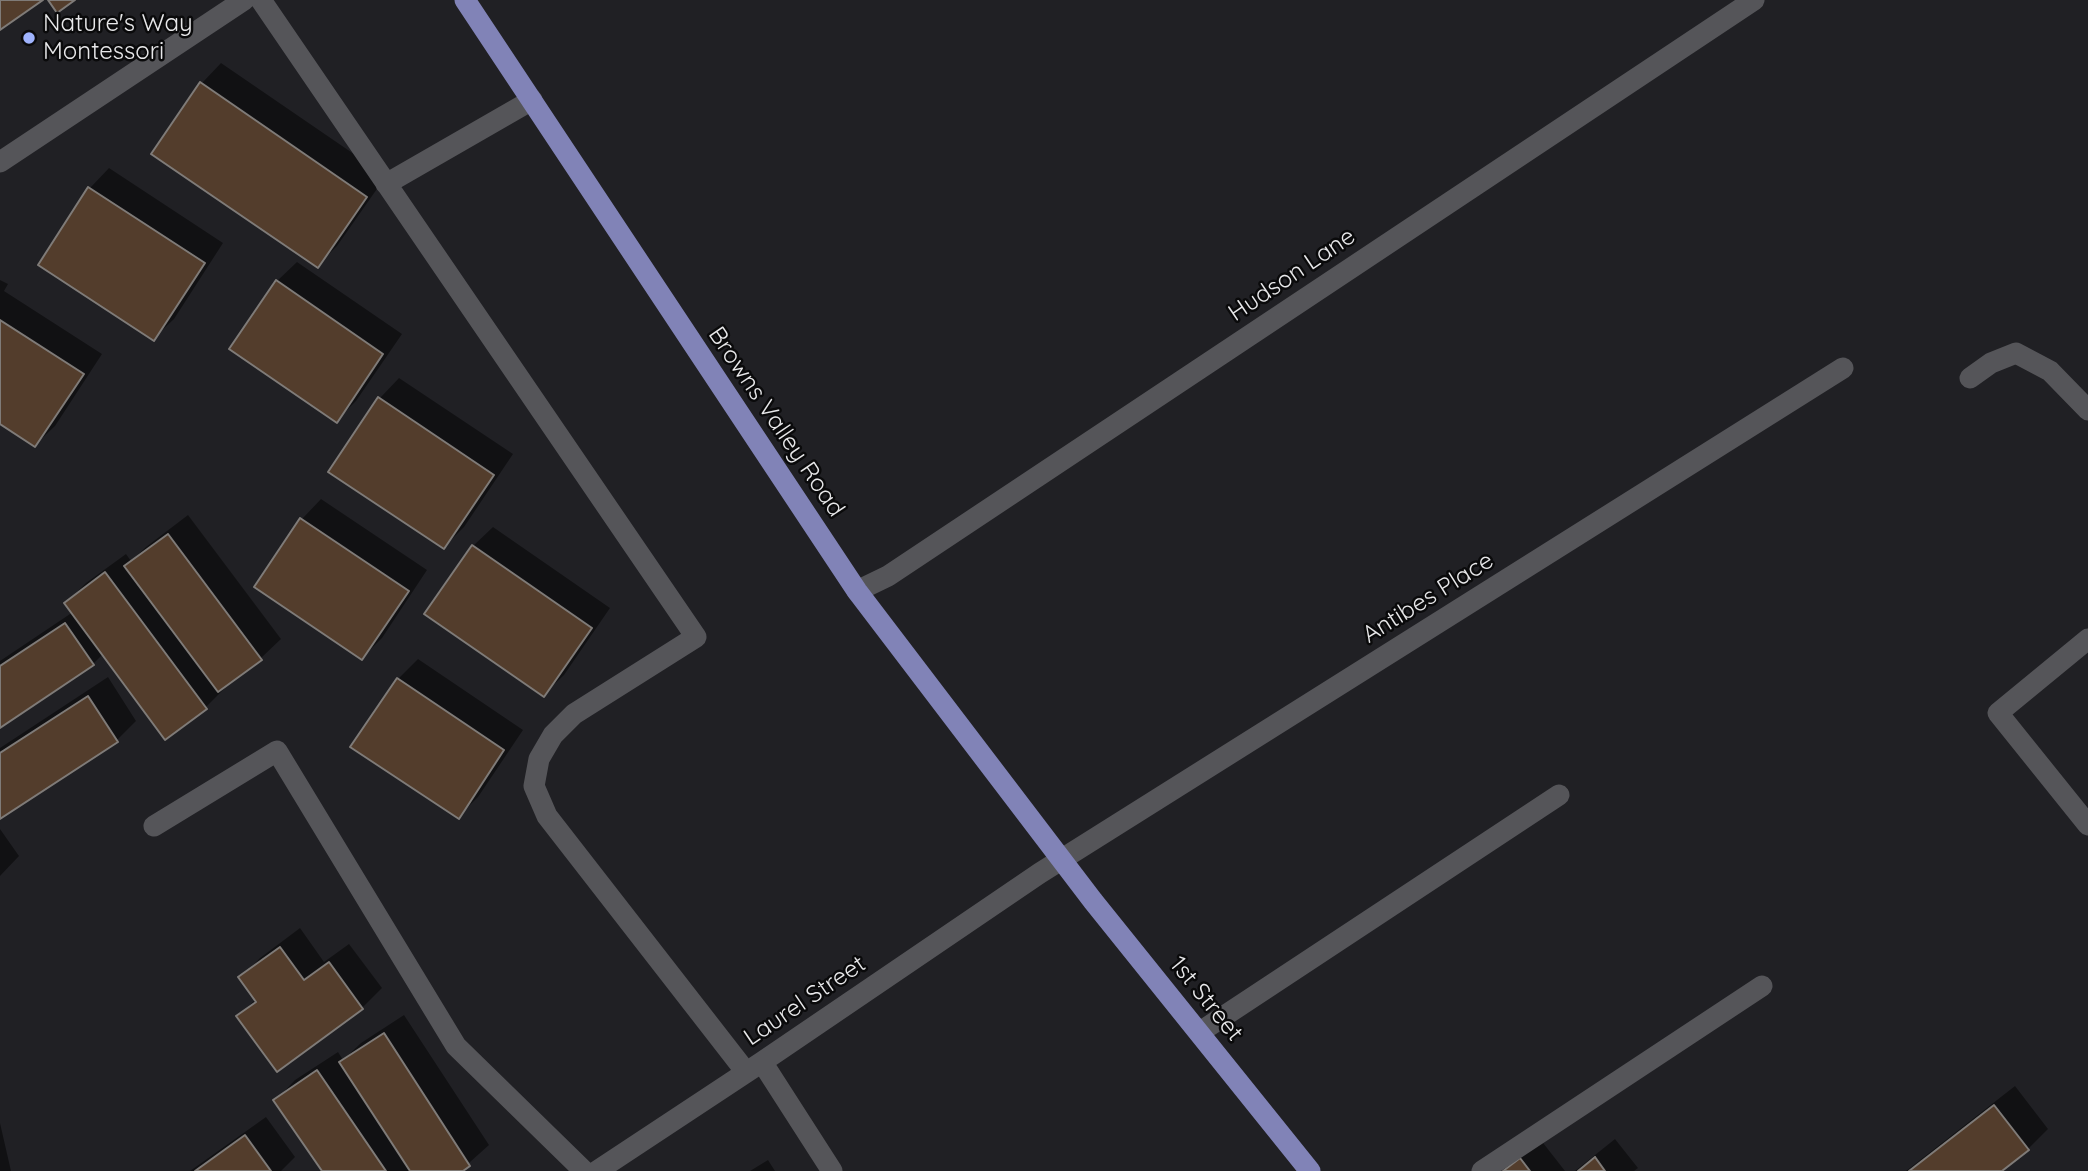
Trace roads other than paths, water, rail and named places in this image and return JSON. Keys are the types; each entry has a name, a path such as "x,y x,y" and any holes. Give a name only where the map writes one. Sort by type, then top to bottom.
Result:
{"main road":[{"name":"Browns Valley Road","path":"465,0 857,591 1062,859"},
{"name":"1st Street","path":"1062,859 1310,1171"}],"street":[{"path":"0,162 244,0"},
{"path":"261,0 696,637 574,715 553,735 539,759 534,786 547,816 754,1067 831,1171"},
{"name":"Hudson Lane","path":"857,591 887,576 1754,0"},
{"path":"386,184 532,100"},
{"path":"1970,378 1991,363 2016,353 2050,370 2088,410"},
{"name":"Antibes Place","path":"1040,873 1843,368"},
{"path":"2088,639 1998,713 2088,825"},
{"path":"154,826 276,751 456,1046 583,1171"},
{"path":"1200,1032 1559,794"},
{"name":"Laurel Street","path":"597,1171 1040,873"},
{"path":"1482,1171 1762,986"}],"place":[{"name":"Nature's Way Montessori","path":"29,38"}]}
